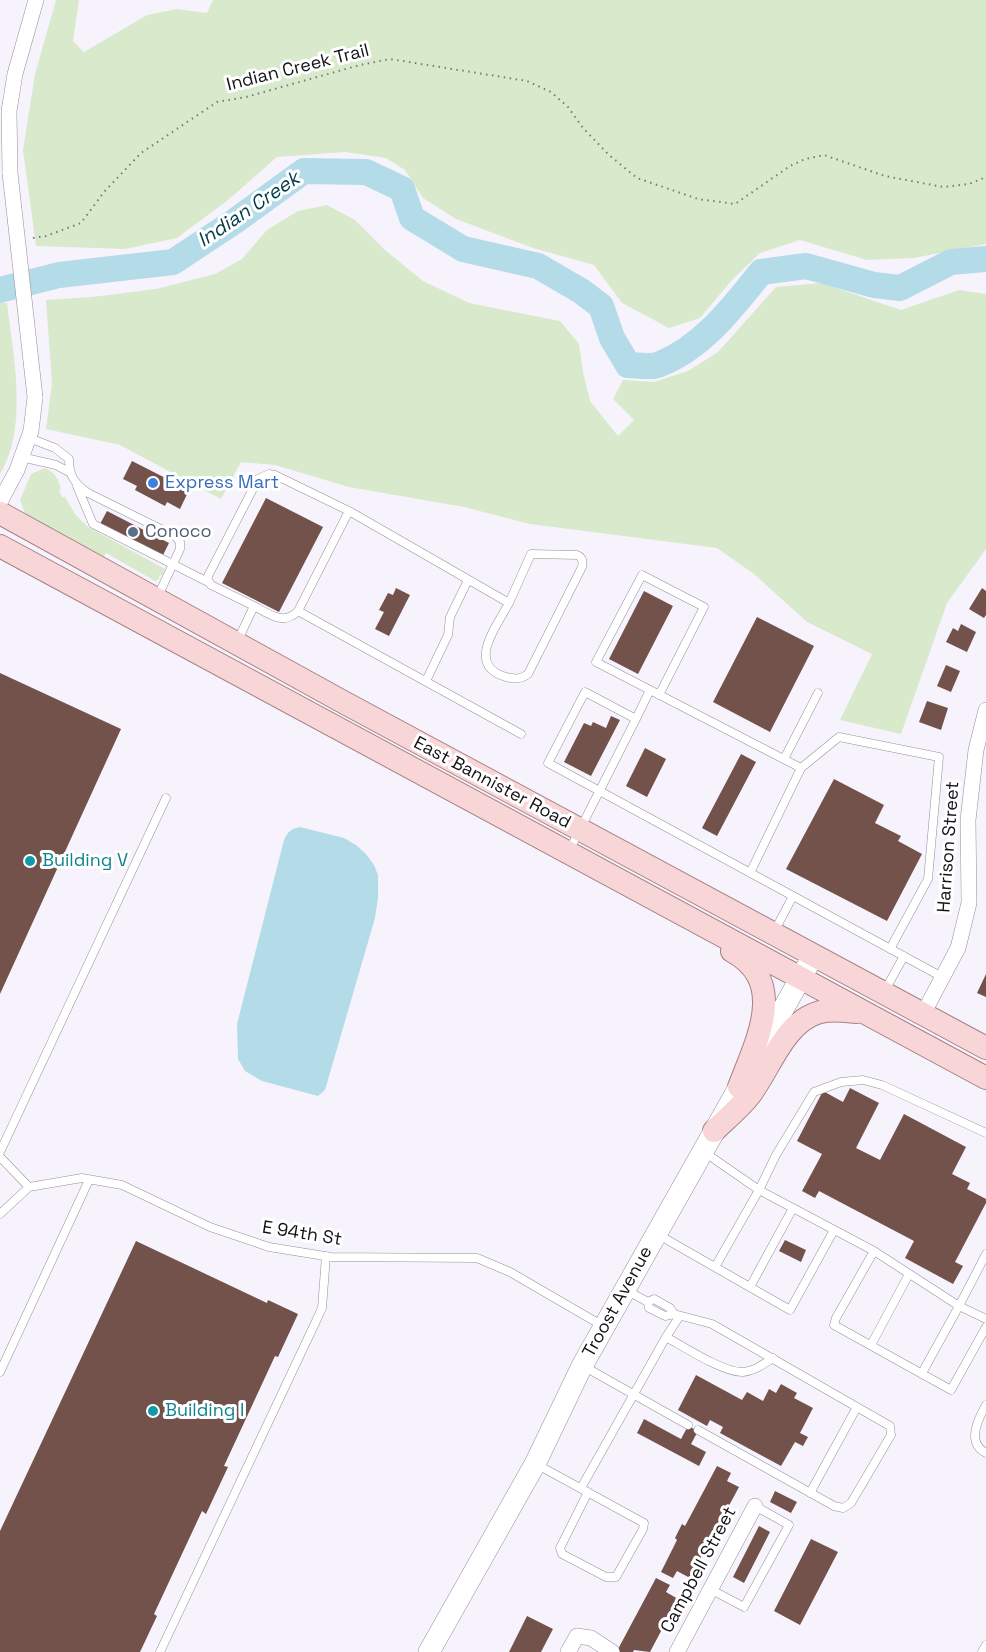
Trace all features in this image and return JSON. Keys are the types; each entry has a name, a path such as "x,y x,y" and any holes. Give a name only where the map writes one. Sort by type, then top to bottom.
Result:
{"main road":[{"name":"East Bannister Road","path":"0,513 579,830 986,1048"},
{"name":"East Bannister Road","path":"0,546 986,1078"},
{"path":"620,880 664,914 739,955 753,969 763,986 765,1010 761,1028 739,1087"},
{"name":"Troost Avenue","path":"429,1652 535,1464 604,1326 813,956"},
{"path":"714,1131 748,1097 789,1033 800,1021 820,1012 838,1010 863,1012"}],"street":[{"path":"0,502 32,431 35,397 10,173 9,111 15,74 36,0"},
{"name":"Harrison Street","path":"923,1014 958,948 969,903 968,820 976,750 986,710"},
{"name":"Campbell Street","path":"677,1652 755,1506"},
{"path":"568,1652 577,1636 591,1638 612,1652"}],"lane":[{"path":"29,438 55,448 69,459 69,472 93,524 277,618 285,619 298,611 349,511"},
{"path":"21,457 56,465 69,472"},
{"path":"208,582 208,573 258,479 269,474 349,511 509,603"},
{"path":"76,485 88,494 175,536 180,542 180,549 156,599"},
{"path":"531,554 581,557 582,567 528,674 516,679 502,676 490,669 485,660 487,645 509,603 531,554"},
{"path":"659,694 704,607 642,576 596,662 801,768"},
{"path":"426,681 448,635 450,617 468,580"},
{"path":"236,643 254,606"},
{"path":"298,611 521,734"},
{"path":"568,853 650,690"},
{"path":"636,719 585,692 548,763 944,978"},
{"path":"784,759 818,693"},
{"path":"750,873 801,768 839,737 939,757 927,879 890,949"},
{"path":"0,1152 166,798"},
{"path":"773,935 793,896"},
{"path":"884,993 904,956"},
{"path":"715,1267 759,1190 776,1155 814,1092 841,1082 863,1080 882,1085 986,1132"},
{"path":"703,1152 759,1190 874,1251 959,1306 986,1319"},
{"path":"0,1156 29,1188 0,1214"},
{"name":"E 94th St","path":"29,1188 82,1178 122,1185 210,1227 269,1247 326,1256 477,1258 510,1272 604,1326"},
{"path":"0,1372 89,1179"},
{"path":"750,1287 793,1208"},
{"path":"656,1234 790,1310 834,1230"},
{"path":"874,1251 834,1325 951,1390 986,1327"},
{"path":"922,1373 986,1254"},
{"path":"160,1652 317,1319 321,1308 326,1256"},
{"path":"871,1345 909,1274"},
{"path":"625,1290 648,1302 654,1299 670,1308 676,1315 712,1324 890,1426 891,1434 851,1503 843,1508 834,1506 698,1430"},
{"path":"535,1464 585,1490 644,1522 643,1529 616,1577 606,1577 562,1554 560,1548 585,1490 676,1315"},
{"path":"666,1337 731,1370 743,1372 773,1358"},
{"path":"582,1366 688,1425"},
{"path":"986,1405 976,1422 975,1440 981,1450 986,1453"},
{"path":"810,1492 857,1407"},
{"path":"710,1589 744,1607 789,1525 755,1506"},
{"path":"982,1652 986,1645"}],"path":[{"name":"Indian Creek Trail","path":"23,238 46,236 81,223 104,192 141,153 217,102 246,97 360,65 390,59 527,81 551,92 568,107 609,155 637,178 698,199 735,204 790,166 805,159 824,155 885,176 943,187 969,184 986,177"}],"green space":[{"path":"56,0 79,0 73,41 84,52 147,15 177,9 207,13 213,0 986,0 986,244 914,258 867,260 800,240 760,253 732,280 700,318 669,328 622,303 594,265 533,248 456,219 423,198 405,170 386,158 345,152 277,157 228,200 177,238 125,249 36,246 23,150 35,74"},
{"path":"327,205 355,220 385,250 423,281 469,303 560,321 579,344 590,401 618,436 634,420 613,399 623,380 654,382 688,371 718,352 776,287 821,283 901,310 959,290 986,294 986,549 947,603 901,734 840,720 872,654 807,622 754,574 717,548 530,524 464,507 349,487 275,465 241,462 221,499 120,445 46,429 52,383 46,300 156,289 215,274 242,259 267,230 298,211"},
{"path":"0,303 7,303 15,367 17,413 9,455 0,474"},
{"path":"45,468 56,477 62,497 65,497 75,514 88,527 165,569 159,579 155,581 106,553 103,558 26,516 20,500 31,474"}],"water":[{"path":"300,827 344,838 356,845 366,854 378,875 375,918 325,1090 318,1096 262,1081 245,1071 238,1059 237,1024 284,840 290,831"}],"building":[{"name":"Express Mart","path":"132,461 189,490 180,509 167,502 165,506 135,490 137,486 123,479"},
{"path":"266,498 323,527 279,612 222,583"},
{"path":"107,511 169,543 163,555 100,524"},
{"path":"396,588 410,595 389,636 375,629 384,612 379,610 388,593 393,595"},
{"path":"982,588 986,591 984,618 969,609"},
{"path":"644,591 673,606 638,674 609,659"},
{"path":"757,617 814,646 770,732 713,702"},
{"path":"961,624 976,632 967,652 946,642 953,628 958,631"},
{"path":"946,665 960,671 951,692 937,686"},
{"name":"Building V","path":"0,673 121,729 0,994"},
{"path":"927,701 948,708 941,730 919,722"},
{"path":"611,716 620,720 591,776 564,762 584,723 591,726 593,722 606,728"},
{"path":"645,748 666,759 647,797 626,786"},
{"path":"741,754 756,762 717,836 702,828"},
{"path":"834,779 884,805 875,823 901,836 898,841 922,854 887,921 786,869"},
{"path":"986,974 986,997 977,993"},
{"path":"850,1088 879,1103 856,1148 880,1160 904,1114 966,1147 952,1174 970,1183 967,1189 986,1199 986,1203 955,1262 963,1266 953,1284 905,1258 914,1241 819,1191 815,1198 802,1191 822,1154 797,1141 823,1091 843,1102"},
{"path":"785,1240 806,1250 801,1262 779,1251"},
{"name":"Building I","path":"136,1241 267,1303 268,1300 298,1314 278,1357 275,1356 224,1466 228,1467 206,1514 202,1511 154,1614 157,1616 140,1652 0,1652 0,1531"},
{"path":"696,1375 742,1400 747,1392 763,1401 769,1389 776,1393 781,1384 797,1393 794,1398 813,1408 800,1433 808,1437 803,1446 795,1442 781,1466 720,1433 723,1427 710,1420 707,1426 678,1410"},
{"path":"644,1419 681,1439 688,1426 698,1431 691,1444 706,1452 699,1466 637,1433"},
{"path":"717,1466 731,1473 727,1481 739,1487 690,1578 677,1571 673,1578 661,1572 677,1540 675,1538 682,1524 685,1526"},
{"path":"775,1491 797,1502 791,1513 770,1502"},
{"path":"759,1526 770,1532 744,1583 733,1577"},
{"path":"811,1539 838,1552 800,1625 774,1611"},
{"path":"656,1578 670,1585 666,1592 678,1599 650,1652 617,1651"},
{"path":"527,1616 553,1629 541,1652 509,1652"}],"waterway":[{"name":"Indian Creek","path":"0,290 59,275 173,262 304,171 366,172 402,189 412,218 463,249 538,266 581,291 601,306 612,338 628,365 656,365 676,357 716,325 761,272 806,266 874,285 900,288 951,262 986,259"}],"place":[{"name":"Express Mart","path":"153,483"},
{"name":"Conoco","path":"133,532"},
{"name":"Building V","path":"30,861"},
{"name":"Building I","path":"153,1411"}]}
